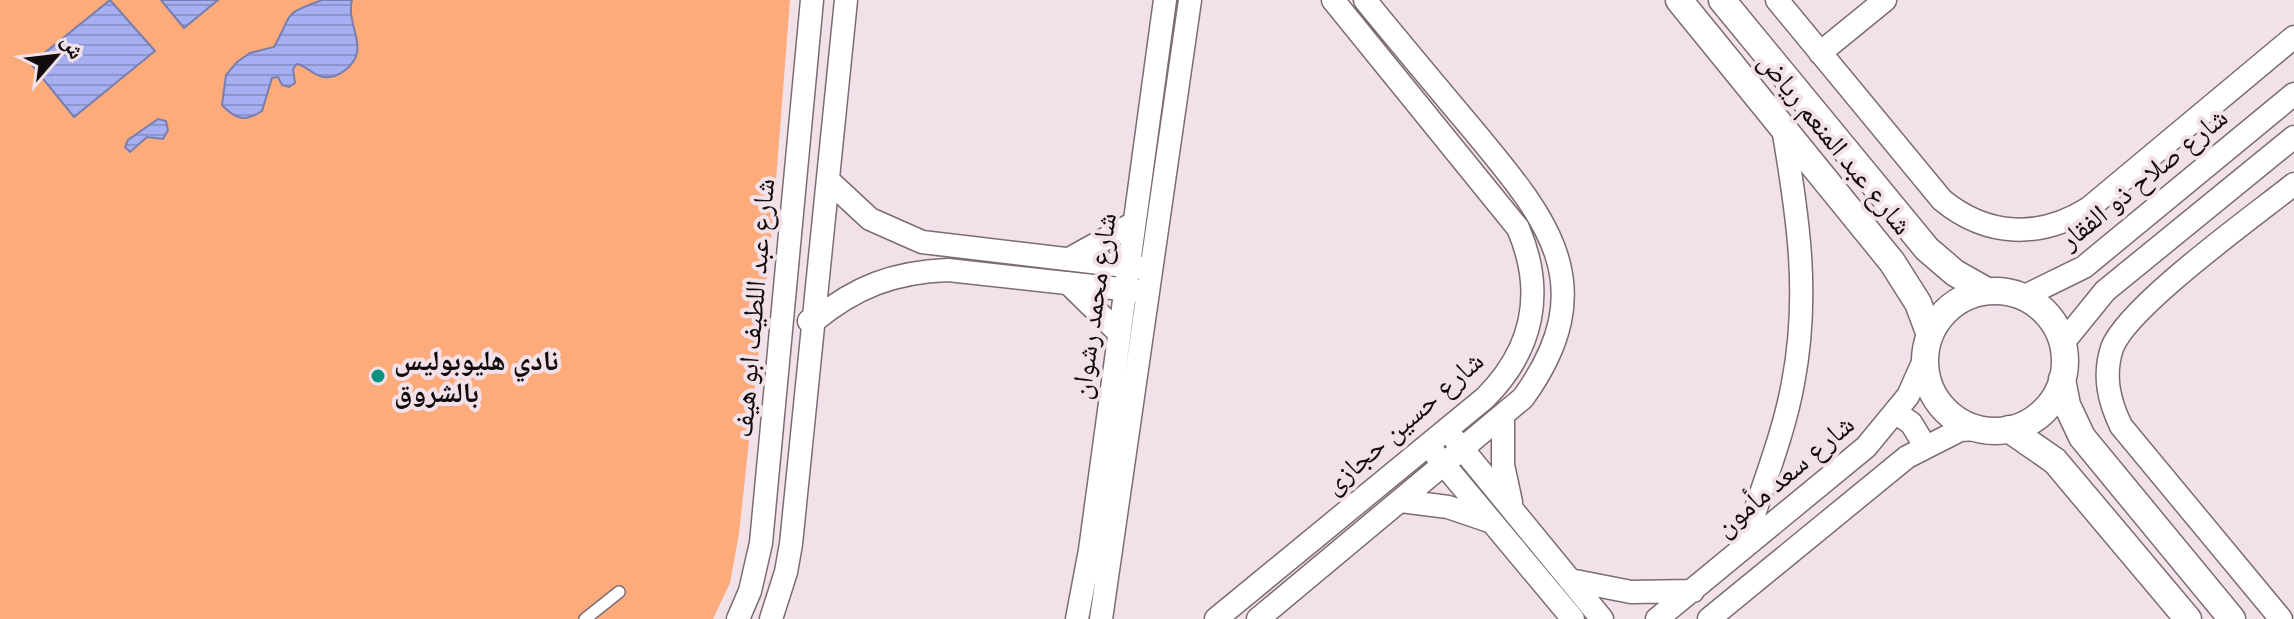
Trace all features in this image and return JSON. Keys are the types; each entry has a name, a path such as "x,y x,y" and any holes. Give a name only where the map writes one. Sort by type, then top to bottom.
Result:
{"street":[{"name":"شارع عبد اللطيف ابو هيف","path":"738,619 750,591 761,543 812,0"},
{"path":"771,619 783,585 791,544 846,0"},
{"name":"شارع محمد رشوان","path":"1077,619 1090,550 1165,0"},
{"name":"شارع محمد رشوان","path":"1101,619 1190,0"},
{"name":"شارع حسين حجازى","path":"1216,619 1504,379 1519,356 1534,305 1528,252 1502,206 1333,0"},
{"name":"شارع حسين حجازى","path":"1258,619 1503,418 1540,375 1556,337 1562,295 1552,240 1524,191 1365,0"},
{"name":"شارع عبد المنعم رياض","path":"1679,0 1892,262 1912,292 1928,346"},
{"name":"شارع عبد المنعم رياض","path":"1722,0 1919,241 1943,264 1987,291"},
{"path":"1777,0 1942,200 1971,220 2023,231 2058,225 2089,208 2294,37"},
{"path":"1820,53 1885,0"},
{"name":"شارع صلاح ذو الفقار","path":"2023,297 2067,277 2294,94"},
{"path":"1744,547 1793,385 1802,316 1801,232 1783,128"},
{"path":"2062,344 2091,305 2294,137"},
{"path":"828,180 870,219 922,242 1152,268"},
{"path":"2281,619 2121,426 2112,407 2108,367 2122,329 2135,314 2294,184"},
{"path":"1068,260 1134,223"},
{"path":"1912,292 1934,279 1943,264"},
{"path":"782,319 814,321 861,287 918,271 948,270 1149,292"},
{"path":"2067,277 2076,294 2091,305"},
{"path":"1068,283 1119,333"},
{"path":"1979,429 1951,415 1940,403 1926,374 1928,346 1937,321 1958,301 1987,291 2023,297 2048,316 2062,344 2062,379 2067,405 2077,429 2232,619"},
{"name":"شارع سعد مأمون","path":"1657,619 1866,447 1896,413 1918,377 1928,346"},
{"path":"1709,619 1890,470 1925,446 1960,430 2009,429 2037,417 2048,406 2062,379"},
{"path":"1896,413 1911,423 1925,446"},
{"path":"1503,418 1503,465 1513,511"},
{"path":"2009,429 2048,453 2188,619"},
{"path":"2048,453 2056,440 2077,429"},
{"path":"1446,430 1602,619"},
{"path":"1428,445 1573,619"},
{"path":"1401,501 1448,507 1492,522"},
{"path":"1570,580 1631,592 1693,591"},
{"path":"1549,619 1551,592"}],"lane":[{"path":"585,619 619,592"}],"shaded area":[{"name":"نادي هليوبوليس بالشروق","path":"0,0 790,0 773,219 739,534 730,583 713,619 0,619"}],"water":[{"path":"110,0 155,51 74,117 31,64"},
{"path":"161,0 218,0 184,28"},
{"path":"322,0 352,0 357,46 352,63 341,73 326,77 297,64 293,69 295,83 289,87 282,85 278,77 272,78 262,111 241,118 227,110 222,105 226,75 237,62 250,53 274,47 294,12"},
{"path":"158,119 166,121 168,130 163,139 147,137 130,152 125,147 128,140"}],"place":[{"name":"نادي هليوبوليس بالشروق","path":"378,376"}]}
